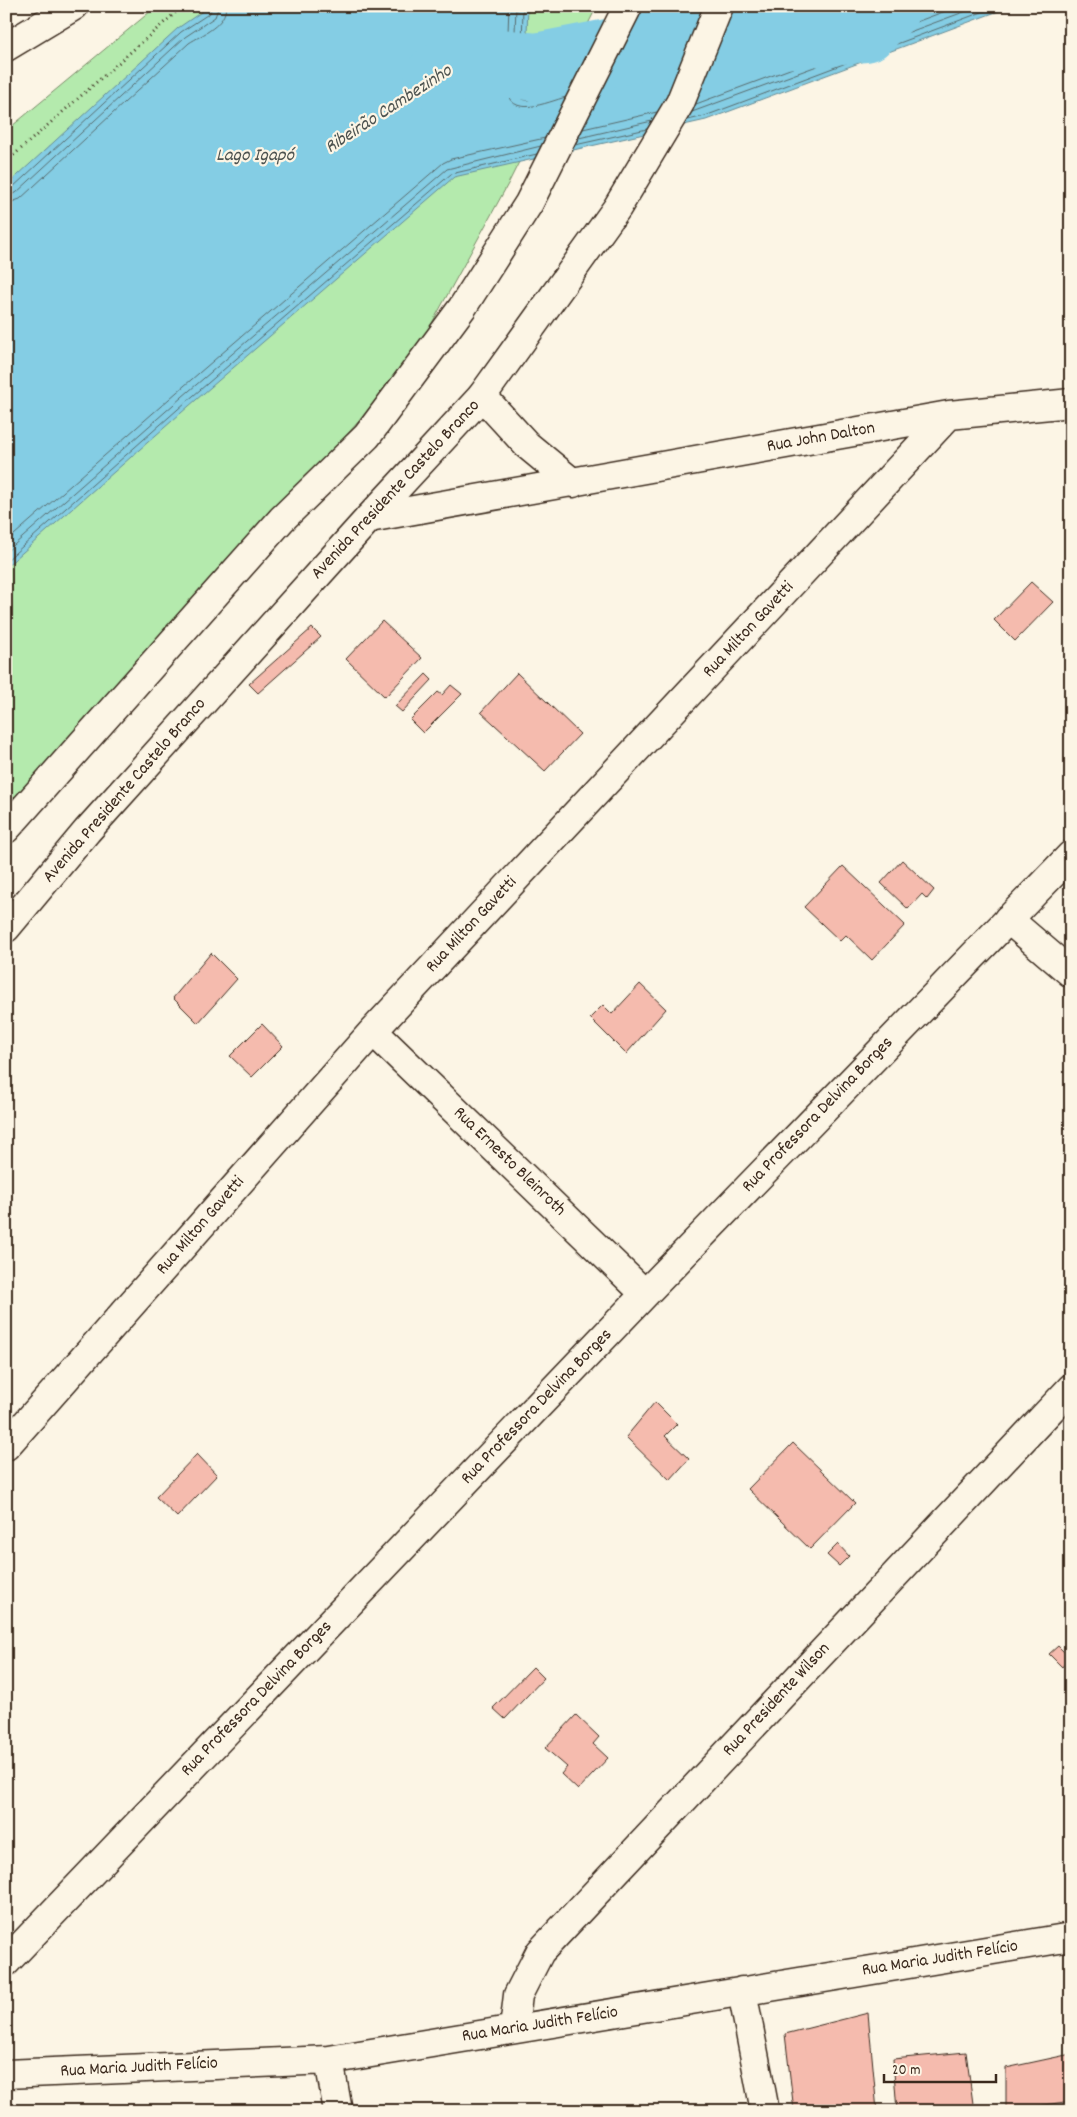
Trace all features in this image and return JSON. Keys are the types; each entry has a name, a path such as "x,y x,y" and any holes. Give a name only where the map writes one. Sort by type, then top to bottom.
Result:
{"street":[{"path":"6,48 74,6"},
{"path":"6,829 282,519 367,436 462,308 529,203 628,6"},
{"name":"Avenida Presidente Castelo Branco","path":"6,928 87,831 369,518 482,396 617,208 680,103 719,6"},
{"path":"482,396 527,445 573,483"},
{"name":"Rua John Dalton","path":"369,518 949,415 1071,403"},
{"name":"Rua Milton Gavetti","path":"6,1446 373,1031 949,415"},
{"name":"Rua Professora Delvina Borges","path":"6,1962 645,1294 1071,854"},
{"path":"1008,919 1071,973"},
{"name":"Rua Ernesto Bleinroth","path":"373,1031 645,1294"},
{"name":"Rua Presidente Wilson","path":"514,2029 518,1995 540,1952 1071,1388"},
{"name":"Rua Maria Judith Felício","path":"6,2074 329,2060 1071,1937"},
{"path":"742,1991 765,2111"},
{"path":"329,2060 338,2111"}],"path":[{"path":"6,162 183,6"}],"green space":[{"name":"Lago Igapó","path":"157,6 597,6 508,184 426,334 360,420 6,813 6,131"}],"water":[{"name":"Lago Igapó","path":"210,6 528,6 525,89 783,14 786,6 1012,6 706,120 454,177 6,567 6,186 178,28"}],"building":[{"path":"1031,582 1053,602 1015,641 994,620"},
{"path":"382,621 422,658 385,697 346,659"},
{"path":"312,628 321,637 258,693 249,684"},
{"path":"517,673 580,734 545,771 481,712"},
{"path":"426,674 432,680 402,712 395,706"},
{"path":"451,685 462,694 423,733 410,720 438,692 442,695"},
{"path":"902,860 934,890 927,899 922,894 908,909 881,883"},
{"path":"843,866 905,925 872,960 846,935 840,941 804,907"},
{"path":"211,953 237,979 198,1023 173,998"},
{"path":"640,984 666,1009 626,1054 590,1018 603,1005 612,1014"},
{"path":"262,1024 283,1046 252,1077 230,1056"},
{"path":"655,1402 677,1424 665,1436 689,1459 670,1480 626,1437"},
{"path":"793,1443 855,1503 810,1549 748,1489"},
{"path":"197,1454 217,1475 177,1517 156,1497"},
{"path":"838,1544 849,1556 839,1566 827,1555"},
{"path":"1058,1646 1070,1658 1062,1667 1049,1654"},
{"path":"533,1667 544,1678 505,1719 493,1708"},
{"path":"576,1715 599,1737 593,1744 608,1758 578,1790 561,1774 567,1767 545,1748"},
{"path":"868,2013 877,2111 794,2111 785,2034"},
{"path":"966,2052 974,2111 897,2111 893,2059"},
{"path":"1071,2054 1071,2101 1006,2111 1006,2068"}],"waterway":[{"name":"Ribeirão Cambezinho","path":"438,78 462,63 501,63 537,67 640,47 865,28 887,6"}]}
